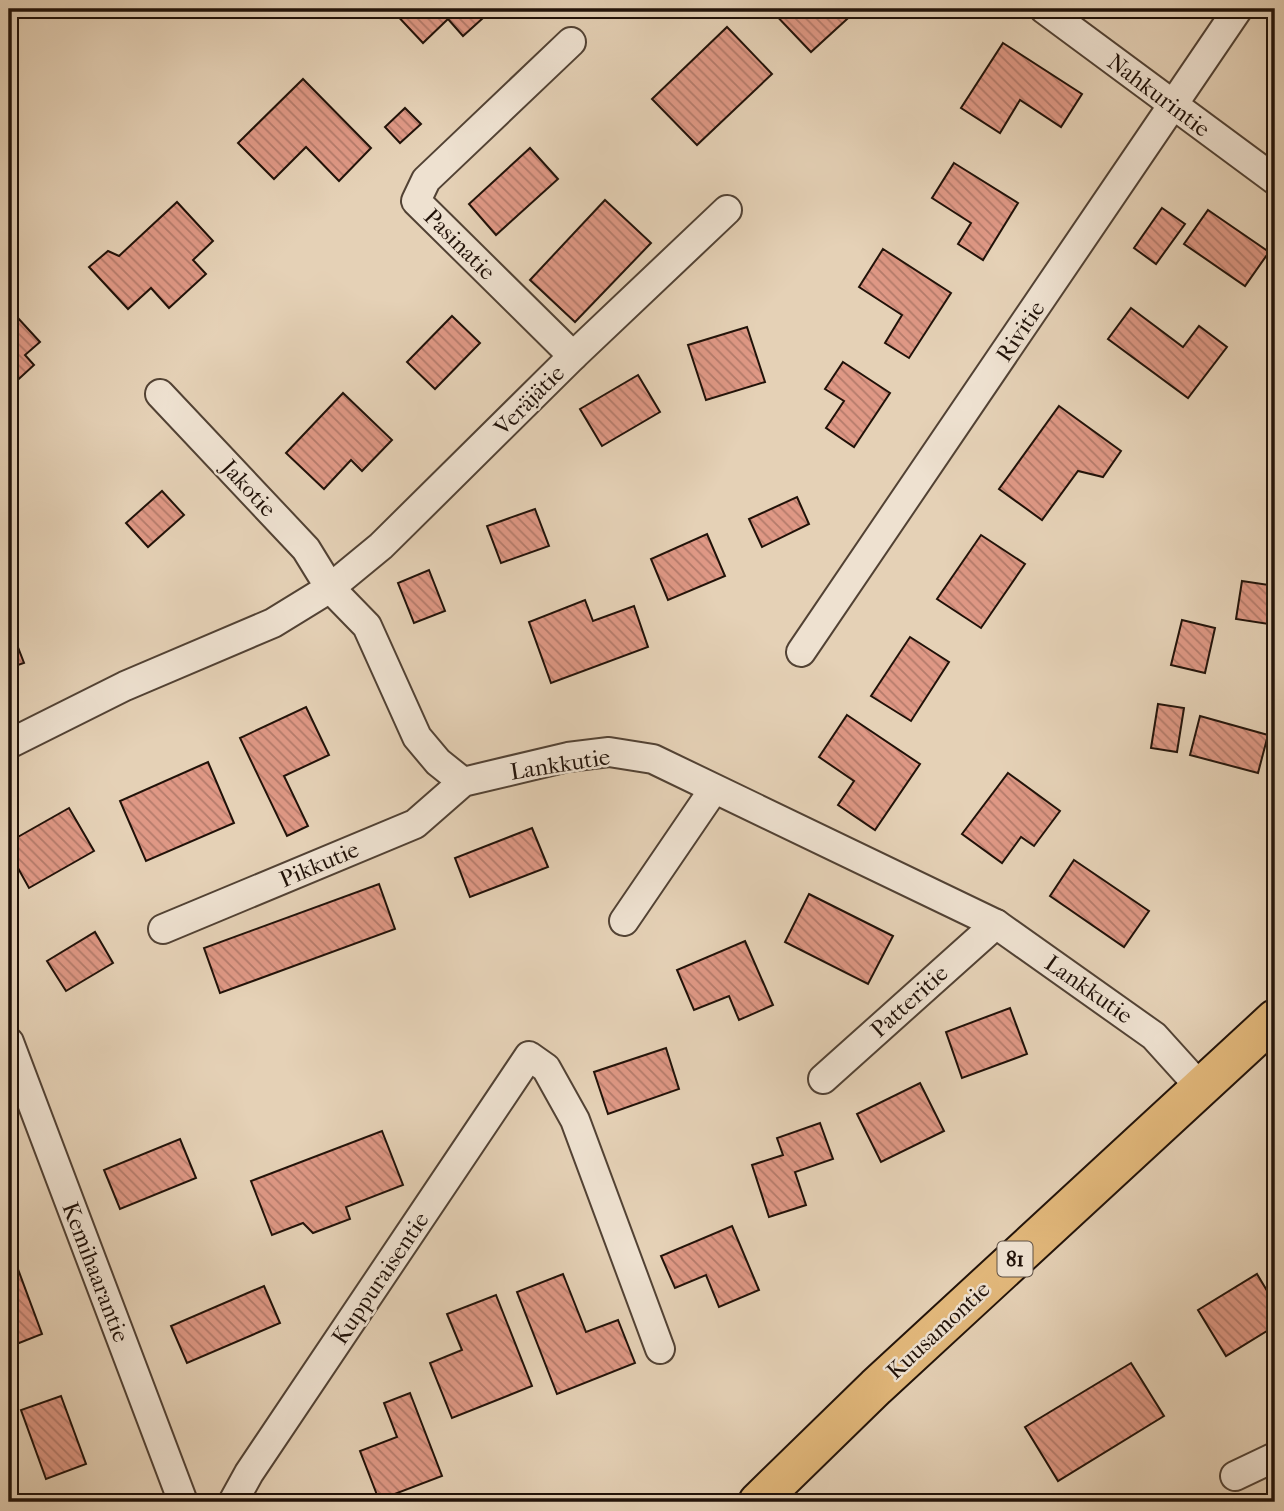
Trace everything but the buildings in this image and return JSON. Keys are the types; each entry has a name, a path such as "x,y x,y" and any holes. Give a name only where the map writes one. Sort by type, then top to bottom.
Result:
{"main road":[{"name":"Kuusamontie","path":"758,1502 876,1387 1275,1019"}],"street":[{"name":"Nahkurintie","path":"1044,9 1275,180"},
{"name":"Rivitie","path":"801,652 1238,9"},
{"name":"Pasinatie","path":"571,42 426,180 416,201 573,356"},
{"name":"Veräjätie","path":"330,588 381,546 573,356 727,210"},
{"name":"Jakotie","path":"160,394 306,549 330,588"},
{"path":"9,744 125,687 274,623 330,588 367,626 417,737 438,762 463,782"},
{"name":"Lankkutie","path":"463,782 568,757 609,752 653,759 996,924 1154,1036 1201,1088"},
{"name":"Pikkutie","path":"163,929 415,824 463,782"},
{"path":"624,920 714,789"},
{"name":"Patteritie","path":"823,1079 996,924"},
{"name":"Kemihaarantie","path":"9,1042 183,1502"},
{"name":"Kuppuraisentie","path":"233,1502 257,1462 529,1056 546,1068 575,1120 660,1349"},
{"path":"1235,1476 1275,1457"}]}
